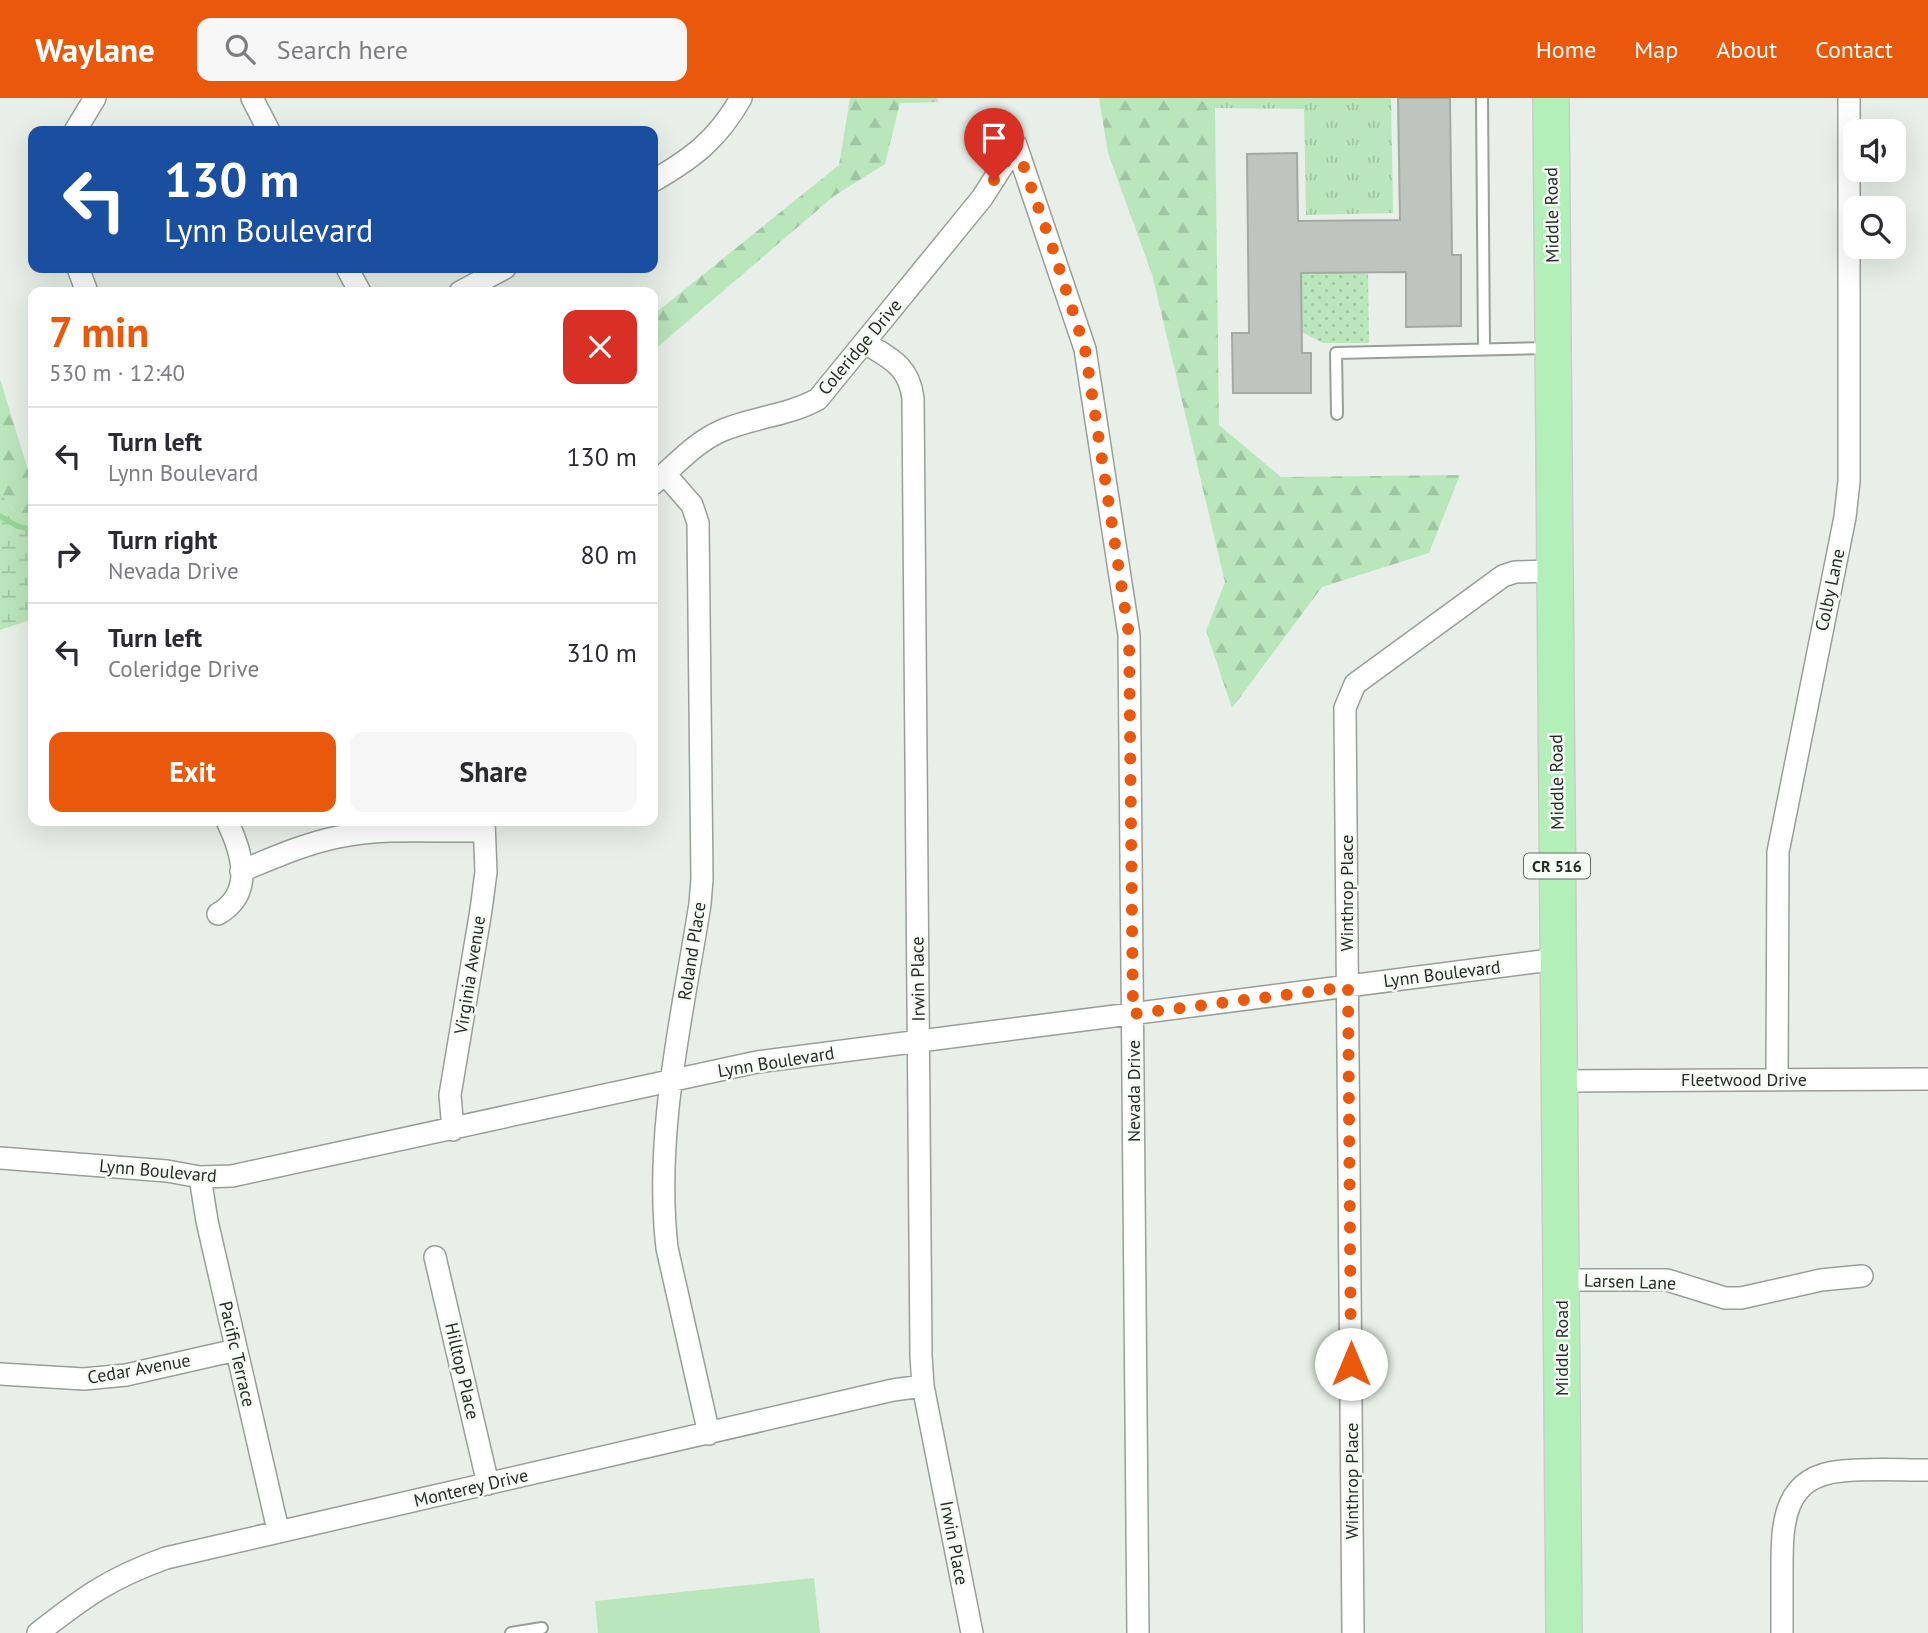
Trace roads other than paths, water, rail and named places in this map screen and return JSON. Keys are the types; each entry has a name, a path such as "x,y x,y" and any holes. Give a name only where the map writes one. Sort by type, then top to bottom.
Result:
{"main road":[{"name":"Middle Road","path":"1551,98 1564,1633"}],"street":[{"path":"78,126 95,98"},
{"path":"252,98 266,126"},
{"path":"658,178 699,152 729,120 741,98"},
{"name":"Colby Lane","path":"1777,1079 1778,852 1845,517 1849,481 1849,98"},
{"name":"Coleridge Drive","path":"659,479 696,445 715,434 802,408 818,399 982,198 1016,145"},
{"name":"Nevada Drive","path":"1016,145 1085,349 1129,635 1138,1633"},
{"path":"469,287 496,273"},
{"name":"Irwin Place","path":"865,343 893,360 906,373 911,383 913,398 920,1356 923,1386 972,1633"},
{"name":"Roland Place","path":"659,479 692,505 697,517 702,879 666,1124 664,1222 667,1248 709,1434"},
{"name":"Winthrop Place","path":"1353,1633 1348,697 1355,684 1376,667 1503,576 1515,572 1555,572"},
{"path":"218,914 229,908 240,892 239,847 229,826"},
{"path":"241,871 307,845 338,837 363,833 484,826"},
{"name":"Virginia Avenue","path":"453,1130 450,1096 486,872 484,826"},
{"name":"Lynn Boulevard","path":"0,1158 167,1171 200,1177 252,1173 757,1062 1558,959"},
{"name":"Fleetwood Drive","path":"1560,1081 1928,1079"},
{"name":"Pacific Terrace","path":"200,1177 207,1221 278,1530"},
{"name":"Hilltop Place","path":"435,1257 488,1484"},
{"name":"Larsen Lane","path":"1562,1280 1667,1280 1725,1298 1741,1298 1821,1280 1862,1276"},
{"name":"Cedar Avenue","path":"0,1374 65,1379 126,1375 236,1350"},
{"name":"Monterey Drive","path":"38,1633 84,1596 128,1572 166,1558 893,1390 923,1386"},
{"path":"1782,1633 1782,1530 1788,1505 1798,1492 1817,1478 1841,1471 1928,1470"}],"lane":[{"path":"1482,98 1484,349"},
{"path":"1337,414 1336,353 1553,347"},
{"path":"511,1633 542,1628"}],"waterway":[{"path":"0,516 28,529"}]}
